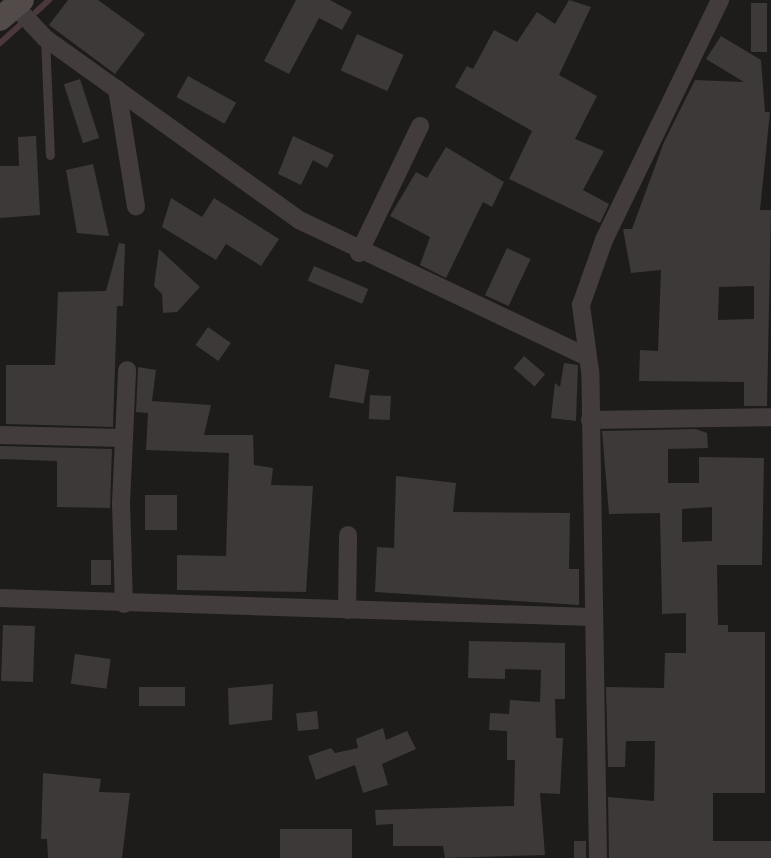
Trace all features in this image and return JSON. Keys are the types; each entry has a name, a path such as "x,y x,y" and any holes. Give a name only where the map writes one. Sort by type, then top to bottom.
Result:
{"street":[{"path":"598,858 591,617 590,420 587,357 581,323 584,287 721,0"},
{"path":"13,8 45,38 300,220 358,253 587,357"},
{"path":"117,89 136,206"},
{"path":"358,253 420,126"},
{"path":"123,603 123,438 127,370"},
{"path":"590,420 771,417"},
{"path":"0,435 123,438"},
{"path":"347,610 348,535"},
{"path":"0,598 591,617"}],"lane":[{"path":"45,38 50,155"}],"building":[{"path":"68,0 98,0 145,34 115,74 49,25"},
{"path":"296,0 330,0 352,12 342,30 319,18 289,74 264,61"},
{"path":"569,0 591,7 559,75 597,96 575,139 604,151 583,190 609,204 600,223 509,179 532,131 455,87 467,66 473,69 494,30 517,42 537,12 555,24"},
{"path":"751,3 767,3 767,52 751,52"},
{"path":"357,34 404,55 387,91 341,71"},
{"path":"721,36 761,60 765,112 770,112 760,210 771,210 767,406 744,406 744,382 639,381 640,350 658,351 661,270 631,273 623,229 632,229 664,142 695,80 744,82 706,59","holes":["754,286 754,319 718,320 719,287"]},
{"path":"188,76 236,103 224,124 176,97"},
{"path":"80,79 99,138 83,143 64,84"},
{"path":"36,136 40,215 0,218 0,166 19,166 18,137"},
{"path":"293,136 334,155 327,168 313,160 301,185 278,174"},
{"path":"446,147 504,182 492,207 483,202 446,278 420,265 430,237 390,216 416,172 427,178"},
{"path":"93,164 109,236 77,233 66,170"},
{"path":"171,198 202,217 214,198 279,239 261,266 226,244 216,260 162,227"},
{"path":"119,243 125,244 123,306 117,306 113,427 6,424 6,365 55,365 58,292 106,291"},
{"path":"507,248 531,259 509,306 485,295"},
{"path":"159,249 200,287 177,312 163,313 162,294 154,286"},
{"path":"314,266 368,289 362,304 308,281"},
{"path":"208,327 231,343 218,361 195,345"},
{"path":"524,356 545,374 535,386 514,368"},
{"path":"564,363 578,365 576,421 551,418 555,383 560,387"},
{"path":"335,364 369,370 364,404 329,397"},
{"path":"138,367 156,370 152,401 211,405 204,435 253,435 254,465 273,468 271,485 313,486 306,592 177,590 177,555 226,556 229,453 146,450 148,413 136,412"},
{"path":"370,395 391,396 390,420 369,419"},
{"path":"696,429 707,433 708,448 668,449 668,483 699,483 699,457 764,458 762,565 717,565 718,625 728,625 728,632 765,632 765,793 713,793 713,841 771,841 771,858 609,858 608,797 654,801 655,741 626,741 625,767 608,767 606,687 664,688 665,653 686,653 686,613 662,614 660,513 609,514 602,431","holes":["712,507 712,541 682,542 682,509"]},
{"path":"0,446 112,449 110,508 57,507 57,461 0,459"},
{"path":"396,476 456,483 453,512 570,513 569,569 579,569 579,605 375,592 377,547 394,548"},
{"path":"145,495 177,495 177,530 145,530"},
{"path":"91,560 111,560 111,585 91,585"},
{"path":"3,625 35,626 33,682 1,681"},
{"path":"469,641 565,643 565,699 555,699 556,738 563,738 560,794 540,793 545,855 445,858 443,846 393,846 393,824 376,825 375,810 514,806 515,760 507,760 507,731 489,730 490,713 509,714 510,700 540,702 541,670 505,669 505,679 468,678"},
{"path":"75,654 111,659 106,689 71,684"},
{"path":"273,684 272,720 229,725 228,688"},
{"path":"139,687 185,687 185,706 139,706"},
{"path":"317,711 319,729 298,731 296,713"},
{"path":"383,728 386,740 407,731 416,749 382,764 388,785 363,793 355,765 316,780 308,756 331,748 335,753 358,748 356,739"},
{"path":"43,773 101,779 99,792 130,793 122,858 48,858 47,839 41,839"},
{"path":"280,829 352,829 352,858 280,858"},
{"path":"574,841 586,841 586,858 574,858"}],"waterway":[{"path":"36,12 49,0"},
{"path":"0,43 20,25"}]}
